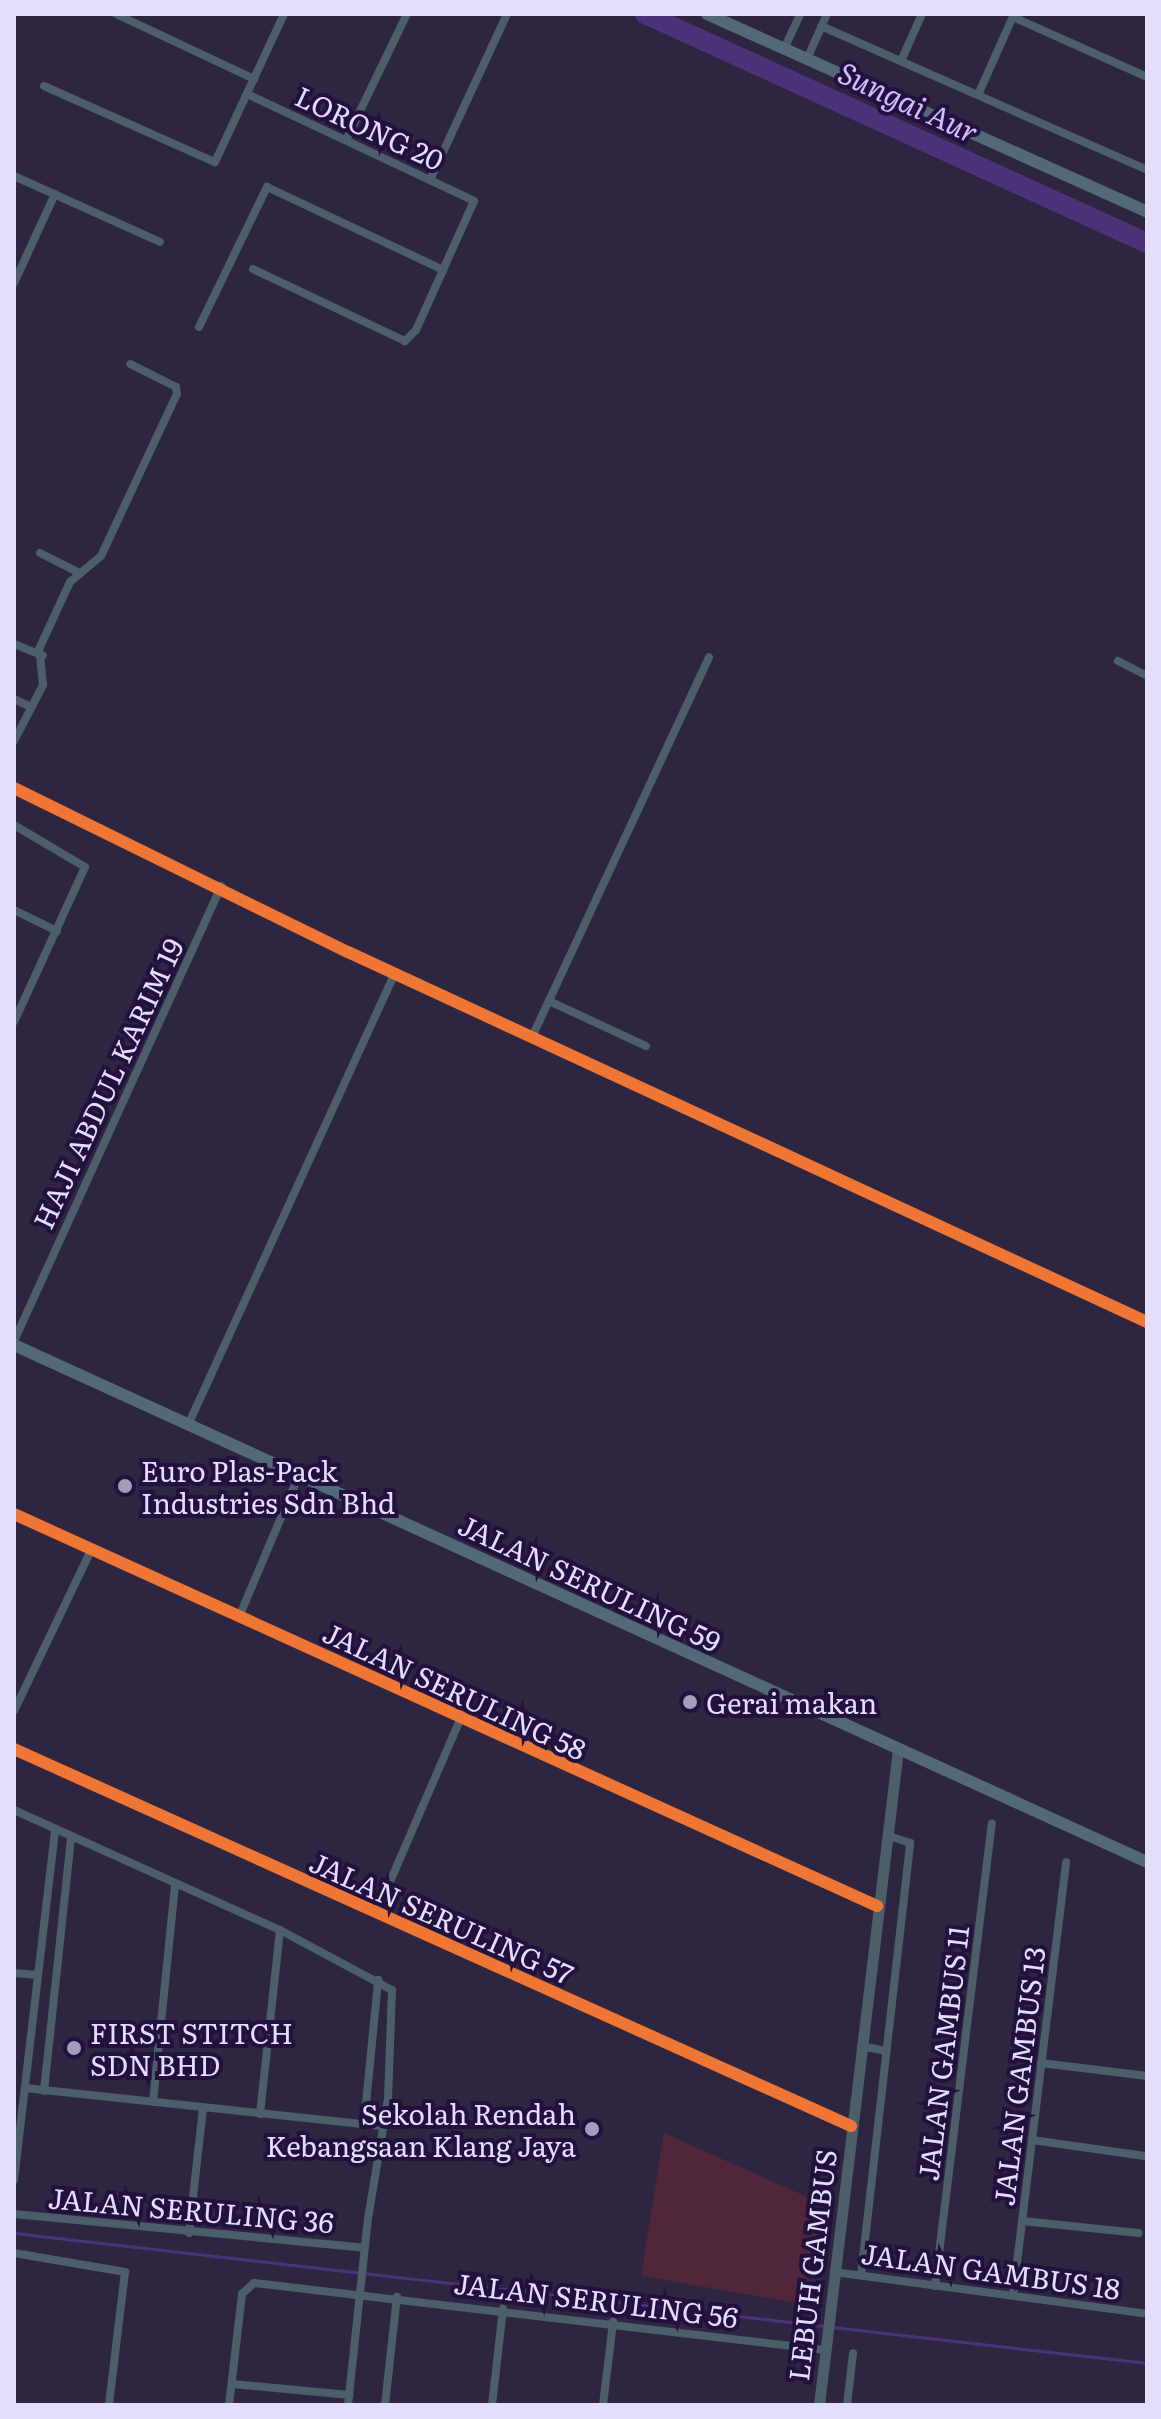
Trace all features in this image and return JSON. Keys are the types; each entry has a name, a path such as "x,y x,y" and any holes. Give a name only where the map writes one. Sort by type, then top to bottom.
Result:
{"main road":[{"path":"707,14 1147,212"},
{"name":"JALAN SERULING 59","path":"14,1343 1147,1862"}],"street":[{"path":"116,14 254,79"},
{"path":"44,86 215,162 284,14"},
{"path":"346,140 407,14"},
{"path":"430,180 507,14"},
{"path":"807,59 827,14"},
{"path":"901,61 922,14"},
{"path":"784,49 797,15"},
{"path":"978,95 1014,15 1147,77"},
{"path":"821,26 1147,170"},
{"name":"LORONG 20","path":"247,94 474,201 443,270"},
{"path":"14,176 160,242"},
{"path":"199,327 267,187 443,270 416,330 405,341 253,269"},
{"path":"14,283 55,194"},
{"path":"14,741 43,685 43,657 39,649 78,572 101,556 177,394 176,387 130,364"},
{"path":"40,553 78,572"},
{"path":"14,644 43,657"},
{"path":"532,1037 709,657"},
{"path":"1118,661 1147,676"},
{"path":"14,699 31,707"},
{"path":"14,788 395,973 1051,1273 1147,1322"},
{"path":"14,825 85,867 57,931 18,1002 14,1022"},
{"name":"HAJI ABDUL KARIM 19","path":"14,1343 221,886"},
{"path":"14,910 57,931"},
{"path":"188,1425 395,973"},
{"path":"549,1001 646,1046"},
{"path":"239,1617 299,1475"},
{"name":"JALAN SERULING 58","path":"14,1514 460,1720 877,1906"},
{"path":"14,1711 92,1548"},
{"path":"376,1914 460,1720"},
{"name":"JALAN SERULING 57","path":"14,1749 851,2126"},
{"name":"LEBUH GAMBUS","path":"819,2405 898,1749"},
{"path":"14,1810 280,1930 392,1990 383,2126 364,2248 348,2405"},
{"name":"JALAN GAMBUS 11","path":"935,2286 992,1824"},
{"path":"14,2180 19,2101 25,2088 55,1829"},
{"path":"861,2275 910,1843 887,1835"},
{"path":"44,2091 71,1838"},
{"name":"JALAN GAMBUS 13","path":"1013,2295 1066,1862"},
{"path":"153,2102 175,1884"},
{"path":"260,2114 280,1930"},
{"path":"14,1973 38,1975"},
{"path":"364,2124 378,1980"},
{"path":"861,2046 887,2051"},
{"path":"1041,2063 1147,2076"},
{"path":"25,2088 383,2126"},
{"path":"189,2233 203,2108"},
{"path":"1032,2140 1145,2156"},
{"name":"JALAN SERULING 36","path":"14,2214 364,2248"},
{"path":"1022,2221 1138,2233"},
{"path":"14,2253 114,2267 125,2272 109,2405"},
{"name":"JALAN GAMBUS 18","path":"834,2272 1142,2313"},
{"name":"JALAN SERULING 56","path":"232,2384 247,2284 503,2309 825,2350"},
{"path":"385,2405 397,2297"},
{"path":"492,2405 503,2309"},
{"path":"603,2405 613,2322"},
{"path":"847,2405 853,2353"},
{"path":"229,2405 232,2384 349,2395"}],"shaded area":[{"path":"664,2133 823,2204 804,2304 641,2276"}],"waterway":[{"name":"Sungai Aur","path":"645,14 1147,243"},
{"path":"14,2233 825,2326"},
{"path":"832,2327 1147,2363"}],"cycle path":[{"path":"14,788 348,952 1147,1322"},
{"path":"14,1514 877,1906"},
{"path":"14,1749 851,2126"}],"place":[{"name":"Euro Plas-Pack Industries Sdn Bhd","path":"125,1486"},
{"name":"Gerai makan","path":"690,1702"},
{"name":"FIRST STITCH SDN BHD","path":"74,2048"},
{"name":"Sekolah Rendah Kebangsaan Klang Jaya","path":"592,2129"}]}
